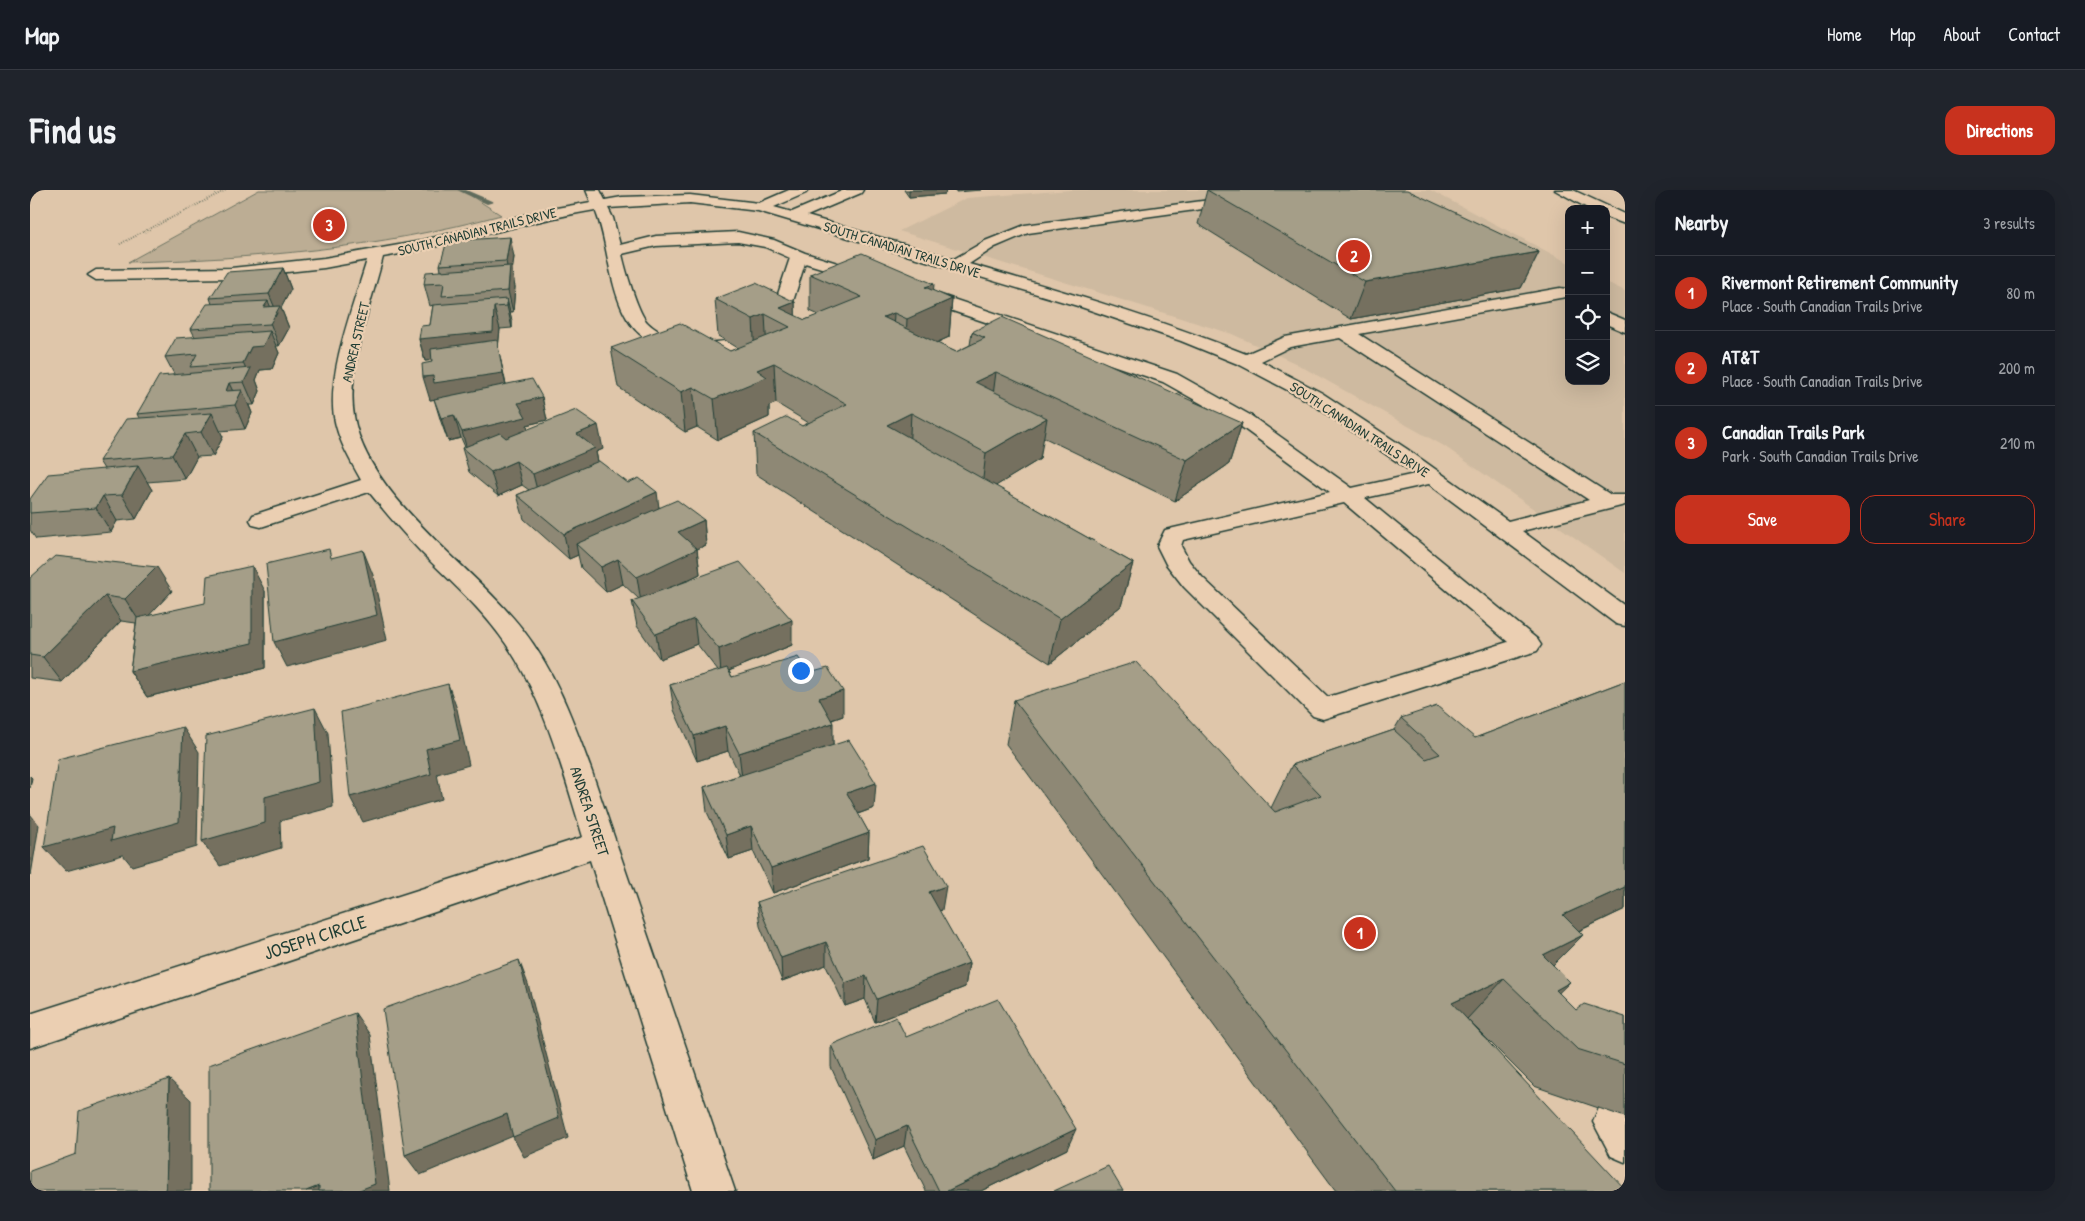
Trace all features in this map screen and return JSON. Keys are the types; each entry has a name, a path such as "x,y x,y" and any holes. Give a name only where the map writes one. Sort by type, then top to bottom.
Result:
{"main road":[{"path":"761,207 801,190"},
{"path":"795,216 856,190"},
{"path":"1562,190 1594,205"},
{"name":"SOUTH CANADIAN TRAILS DRIVE","path":"96,275 231,273 376,255 596,197 654,206 714,200 761,207 1086,303 1187,337 1247,361 1315,397 1433,477 1625,618"},
{"path":"596,197 606,218 618,274 639,325 662,340 700,349 730,346"},
{"path":"956,265 990,244 1025,229 1256,198"},
{"path":"654,206 666,241"},
{"path":"1610,213 1625,220"},
{"path":"614,251 666,241 738,237 769,244 799,256 884,282"},
{"name":"ANDREA STREET","path":"376,255 349,357 344,386 343,416 350,437 374,483 404,520 452,566 514,636 533,665 548,695 582,780 714,1191"},
{"path":"776,327 799,256"},
{"path":"1535,281 1565,296"},
{"path":"903,289 1170,378 1243,419 1348,495 1528,645 1323,709 1193,582 1178,564 1169,546 1173,536 1348,495 1433,477"},
{"path":"1247,361 1286,342 1565,296"},
{"path":"1610,319 1625,327"},
{"path":"1343,332 1616,500"},
{"path":"261,520 374,483"},
{"path":"1505,529 1616,500"},
{"name":"JOSEPH CIRCLE","path":"30,1031 601,844"}],"path":[{"path":"96,275 112,247 226,190"}],"shaded area":[{"path":"259,190 462,190 501,215 409,236 316,250 223,258 128,262"},
{"path":"1070,190 1430,190 1565,261 1565,385 1610,385 1610,284 1625,291 1625,573 1444,446 1295,363 1232,334 899,231 967,198"}],"building":[{"path":"1207,190 1407,190 1539,252 1365,282"},
{"path":"510,237 506,261 440,265 447,241"},
{"path":"862,253 934,284 925,287 952,299 907,319 894,313 883,317 956,352 985,338 972,332 1002,317 1242,423 1187,460 996,372 975,382 1047,418 986,453 911,413 887,425 1133,563 1060,619 754,433 787,417 802,426 847,404 774,363 757,370 767,377 714,399 693,387 681,392 611,348 680,323 730,351 790,327 765,314 753,319 715,299 756,283 795,302 780,308 805,320 862,297 810,274"},
{"path":"510,266 508,291 442,296 444,283 424,284 426,272"},
{"path":"283,268 269,294 210,298 227,272"},
{"path":"507,299 507,306 494,307 493,332 419,339 421,326 430,325 433,305"},
{"path":"268,301 264,307 280,306 270,324 191,329 207,304"},
{"path":"270,331 263,346 251,347 243,363 190,367 197,354 165,357 176,338"},
{"path":"497,340 503,373 434,383 433,376 423,377 422,364 432,362 431,349"},
{"path":"251,368 244,382 229,383 226,391 242,390 235,405 137,414 159,376"},
{"path":"532,379 542,397 518,403 526,417 462,432 454,415 441,418 434,399"},
{"path":"576,410 598,425 577,434 595,448 533,474 516,461 491,472 462,448 500,433 506,438"},
{"path":"212,413 201,432 185,434 172,455 99,461 126,419"},
{"path":"599,461 628,483 639,478 657,492 564,534 517,495"},
{"path":"138,466 122,495 103,496 96,508 30,513 30,499 48,474"},
{"path":"677,500 704,520 678,532 697,549 637,577 618,559 601,567 576,544"},
{"path":"329,549 331,558 363,550 377,615 274,642 266,564"},
{"path":"55,556 157,567 125,599 105,596 43,657 30,655 30,578"},
{"path":"740,562 792,620 719,649 694,619 656,634 632,601"},
{"path":"252,566 252,643 130,671 137,618 205,603 207,576"},
{"path":"798,657 809,673 828,668 843,691 819,698 833,723 739,753 725,726 694,736 670,685 727,668 732,677"},
{"path":"1136,662 1275,812 1321,795 1292,765 1394,730 1426,759 1440,754 1401,718 1437,706 1475,738 1625,681 1625,887 1563,915 1583,935 1543,955 1570,982 1556,990 1576,1010 1584,1004 1625,1017 1625,1064 1577,1049 1504,979 1452,1003 1625,1191 1395,1191 1014,700"},
{"path":"448,684 460,740 426,749 431,774 350,797 341,712"},
{"path":"315,708 319,782 265,797 265,823 202,841 206,736"},
{"path":"183,727 179,822 111,841 113,828 44,847 58,759"},
{"path":"849,740 876,783 847,793 869,833 771,868 751,826 726,835 704,787"},
{"path":"923,846 946,886 929,892 969,963 877,999 866,976 845,983 826,942 781,958 757,902"},
{"path":"519,960 559,1118 513,1137 507,1114 405,1155 383,1009"},
{"path":"998,999 1076,1129 947,1191 939,1191 907,1126 875,1140 831,1045 896,1017 906,1037"},
{"path":"355,1013 375,1184 357,1191 319,1191 319,1186 306,1191 209,1191 209,1065"},
{"path":"169,1079 166,1191 30,1191 30,1171 76,1154 79,1111"},
{"path":"1108,1166 1123,1191 1054,1191"}],"waterway":[{"path":"460,190 490,202"}],"place":[{"name":"Canadian Trails Park","path":"329,225"},
{"name":"AT&T","path":"1354,256"},
{"name":"Rivermont Retirement Community","path":"1360,933"}]}
